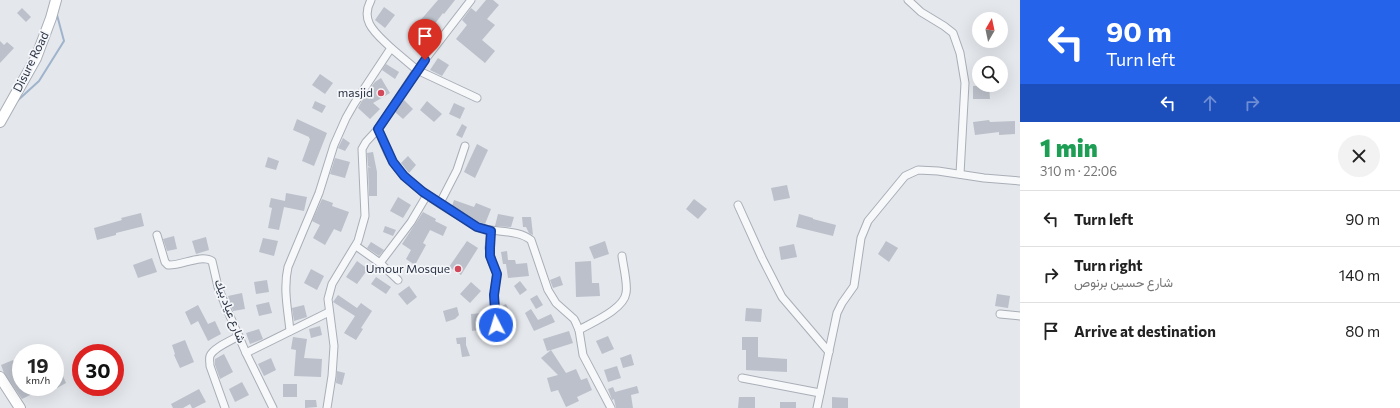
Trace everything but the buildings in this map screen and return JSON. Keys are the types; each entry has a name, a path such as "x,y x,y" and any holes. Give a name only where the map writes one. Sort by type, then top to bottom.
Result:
{"main road":[{"name":"Disure Road","path":"1,121 39,50 56,0"},
{"path":"0,377 20,408"}],"street":[{"path":"371,0 367,7 367,19 371,29 391,48 417,70 477,98"},
{"path":"327,408 332,376 334,346 328,299 332,284 356,246 365,216 362,149 366,142 378,129 417,70 471,0"},
{"path":"908,0 921,12 953,33 960,53 965,83 960,174"},
{"path":"290,331 285,292 288,268 319,193 334,145 346,118 391,48"},
{"path":"378,129 393,162 404,176 427,195 477,227 491,231 518,233 531,240 548,290 556,303 574,319 579,330 583,355 611,408"},
{"path":"440,203 457,170 465,146"},
{"path":"817,408 837,313 854,286 861,238 868,221 905,176 918,170 1020,181"},
{"path":"380,263 411,222 427,195"},
{"path":"738,205 762,258 782,297 828,352"},
{"path":"491,231 490,256 497,274 494,295 496,325"},
{"name":"شارع عياد بيك","path":"157,235 165,262 168,265 178,265 202,259 209,259 212,261 218,287 246,353 273,408"},
{"path":"356,246 380,263 398,280"},
{"path":"579,330 623,303 627,292 622,256"},
{"path":"246,353 329,312"},
{"path":"1000,314 1020,316"},
{"path":"225,408 210,366 210,354 214,350 240,336"},
{"path":"742,378 820,393"}],"waterway":[{"path":"16,102 39,81 64,41 57,15"}],"place":[{"name":"masjid","path":"381,93"},
{"name":"Umour Mosque","path":"458,269"}],"route":[{"path":"425,60 378,129 387,152 404,176 423,192 477,227 491,231 490,256 497,274 494,295 496,325"}]}
